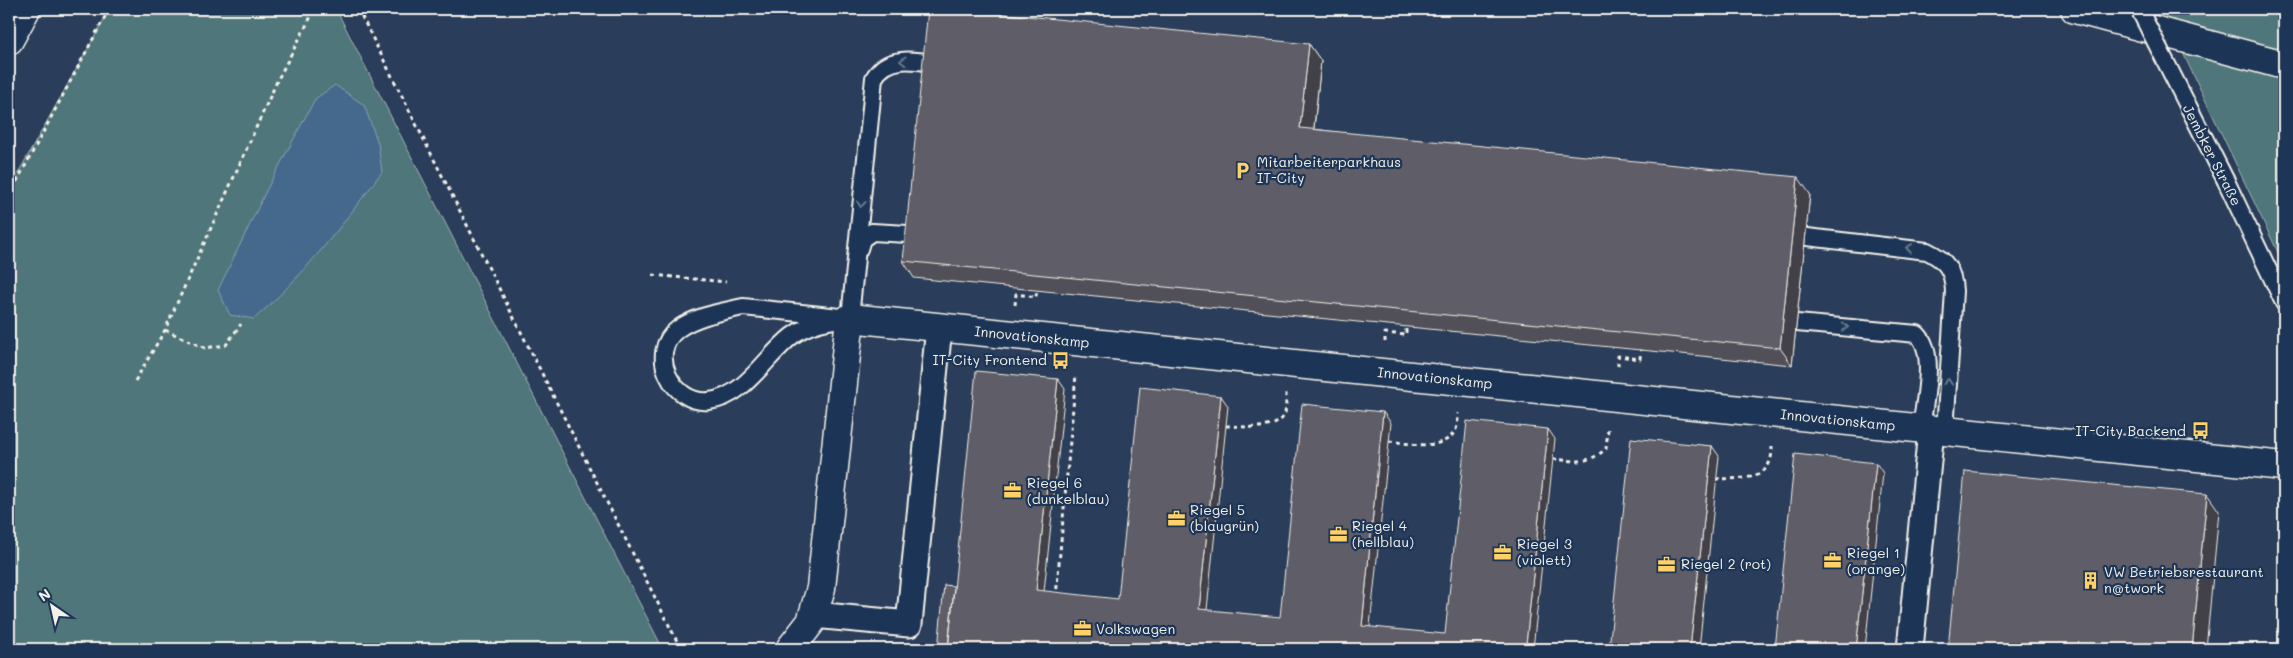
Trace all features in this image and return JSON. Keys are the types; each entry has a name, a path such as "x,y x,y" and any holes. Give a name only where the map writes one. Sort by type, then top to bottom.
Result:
{"street":[{"path":"9,40 26,9"},
{"path":"2075,9 2284,65"},
{"path":"790,649 805,632 814,615 821,588 850,318"},
{"name":"Innovationskamp","path":"850,318 2284,466"},
{"path":"814,615 909,624 939,327"},
{"path":"1910,649 1932,430"}],"lane":[{"name":"Jembker Straße","path":"2139,9 2226,180 2284,303"},
{"path":"850,318 874,78 880,69 894,61 902,60 952,66"},
{"path":"856,259 862,239 872,232 931,236"},
{"path":"1790,236 1927,251 1943,260 1948,266 1954,282 1954,291 1932,430"},
{"path":"743,307 850,318 827,321 793,335 763,363 749,380 728,395 709,401 690,399 676,389 667,375 664,362 667,343 677,330 697,319 743,307"},
{"path":"1797,323 1917,334 1924,343 1928,355 1932,430"}],"path":[{"path":"9,196 110,9"},
{"path":"135,381 165,330 278,79 315,9"},
{"path":"358,9 681,649"},
{"path":"1016,294 1036,297 1037,281"},
{"path":"1385,332 1406,335 1407,318"},
{"path":"165,330 205,348 226,345 241,324"},
{"path":"1618,356 1640,359 1642,341"},
{"path":"1055,602 1080,342"},
{"path":"1226,426 1270,426 1280,422 1285,413 1289,363"},
{"path":"1389,441 1424,445 1444,441 1456,430 1459,381"},
{"path":"1554,460 1585,462 1606,450 1612,396"},
{"path":"1716,479 1748,478 1761,473 1770,462 1774,413"}],"green space":[{"path":"110,9 336,9 663,649 9,649 9,189"},
{"path":"2162,9 2284,9 2284,265"}],"water":[{"path":"335,85 364,105 378,143 382,172 322,249 290,285 254,319 230,315 218,290 268,187 315,99"}],"building":[{"name":"Mitarbeiterparkhaus IT-City","path":"928,9 955,9 1309,44 1300,128 1798,177 1780,348 903,261"},
{"path":"976,371 1058,379 1036,590 1118,599 1140,387 1221,396 1199,609 1280,617 1302,404 1383,412 1362,626 1445,634 1467,421 1548,429 1526,644 1582,649 948,649"},
{"name":"Riegel 2 (rot)","path":"1631,438 1712,446 1690,649 1609,649"},
{"name":"Riegel 1 (orange)","path":"1795,454 1876,463 1856,649 1775,649"},
{"name":"VW Betriebsrestaurant n@twork","path":"1965,471 2207,494 2192,649 1948,649"},
{"path":"944,585 954,586 948,649 938,649"}],"place":[{"name":"Mitarbeiterparkhaus IT-City","path":"1243,170"},
{"name":"IT-City Frontend","path":"1061,360"},
{"name":"IT-City Backend","path":"2200,431"},
{"name":"Riegel 6 (dunkelblau)","path":"1013,491"},
{"name":"Riegel 5 (blaugrün)","path":"1176,518"},
{"name":"Riegel 4 (hellblau)","path":"1338,534"},
{"name":"Riegel 3 (violett)","path":"1503,552"},
{"name":"Riegel 1 (orange)","path":"1833,561"},
{"name":"Riegel 2 (rot)","path":"1667,564"},
{"name":"VW Betriebsrestaurant n@twork","path":"2090,580"},
{"name":"Volkswagen","path":"1082,629"}]}
